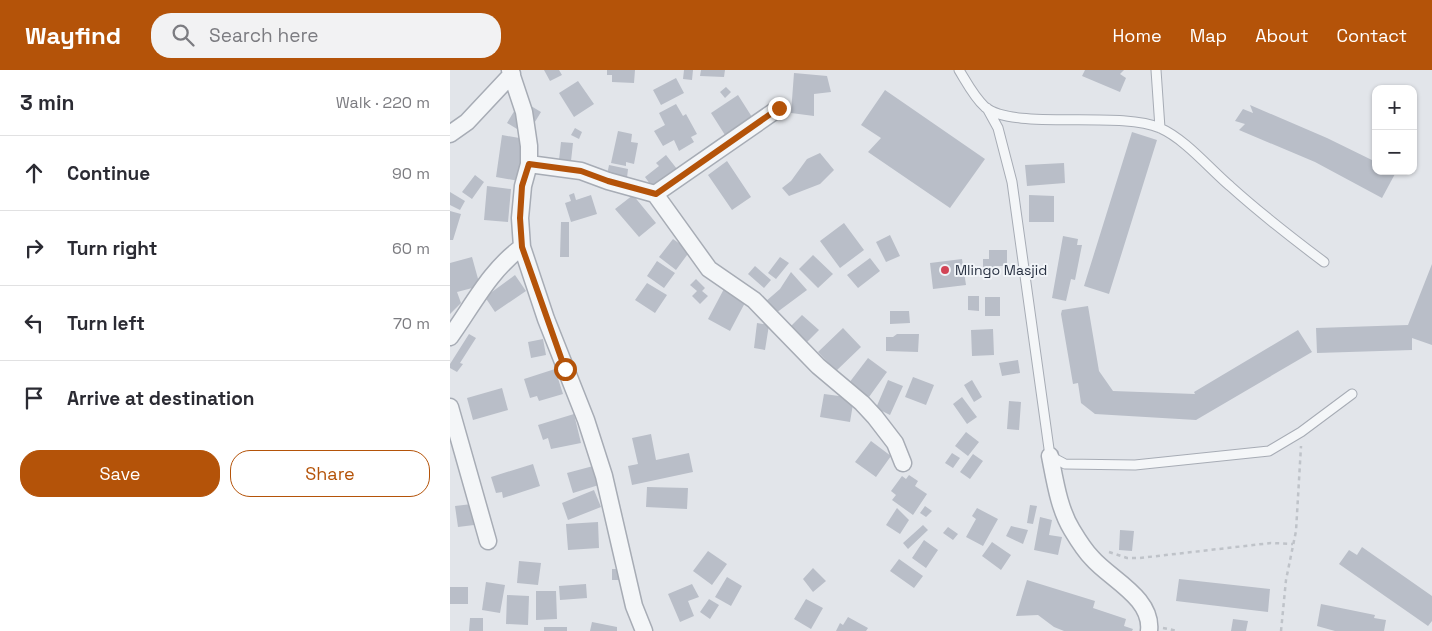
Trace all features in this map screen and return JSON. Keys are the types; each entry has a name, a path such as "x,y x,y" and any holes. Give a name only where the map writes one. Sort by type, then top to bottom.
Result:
{"street":[{"path":"450,134 467,122 511,72"},
{"path":"511,72 524,112 529,164 522,186 520,218 522,247 546,319 586,420 610,495 634,606 644,631"},
{"path":"656,194 779,108"},
{"path":"529,164 581,171 608,181 656,194 709,268 754,300 818,366 862,403 894,443 903,463"},
{"path":"450,337 489,276 506,259 522,247"},
{"path":"450,407 488,541"},
{"path":"1050,456 1056,488 1070,527 1092,559 1132,594 1146,611 1149,631"}],"lane":[{"path":"959,70 975,96 987,108 998,128 1012,182 1050,456 1065,464 1135,465 1269,451 1301,432 1352,394"},
{"path":"1156,70 1160,128"},
{"path":"987,108 1010,117 1137,123 1160,128 1187,147 1287,234 1324,262"}],"path":[{"path":"1281,631 1286,580 1293,544 1300,486 1301,432"},
{"path":"1108,552 1127,558 1140,558 1271,544 1293,544"}],"building":[{"path":"544,70 559,70 562,75 550,81"},
{"path":"607,70 635,70 634,83 612,82 612,75 607,75"},
{"path":"684,70 693,70 692,80 683,79"},
{"path":"701,70 725,70 724,77 700,76"},
{"path":"1085,70 1124,70 1120,74 1126,78 1120,92 1082,76"},
{"path":"794,73 827,76 831,92 814,94 814,116 791,113"},
{"path":"676,78 684,93 661,105 653,90"},
{"path":"578,81 594,104 574,117 559,93"},
{"path":"726,87 731,92 725,98 720,92"},
{"path":"885,90 985,159 950,208 868,152 881,138 861,125"},
{"path":"738,95 752,117 725,135 711,113"},
{"path":"521,100 541,112 527,135 507,123"},
{"path":"676,104 683,116 686,114 697,134 691,137 694,142 679,151 674,140 663,146 654,131 665,125 659,113"},
{"path":"1250,105 1327,138 1372,160 1372,175 1394,175 1382,198 1315,162 1239,130 1245,124 1235,121 1243,109 1253,113"},
{"path":"575,128 582,132 579,139 571,135"},
{"path":"618,131 632,134 631,142 638,143 634,164 626,162 626,166 611,163"},
{"path":"1132,132 1157,140 1109,294 1084,286"},
{"path":"502,135 525,139 519,181 496,177"},
{"path":"561,142 573,143 571,161 559,160"},
{"path":"820,153 834,170 820,184 789,196 782,188 791,181 807,159"},
{"path":"666,155 677,169 652,187 645,177 659,166 656,163"},
{"path":"727,161 751,197 732,210 708,175"},
{"path":"1064,163 1065,183 1027,186 1025,165"},
{"path":"609,165 628,169 627,178 607,175"},
{"path":"475,175 484,182 472,199 462,192"},
{"path":"487,186 511,189 508,222 484,220"},
{"path":"450,192 465,201 460,210 450,205"},
{"path":"574,193 576,200 591,195 597,214 571,222 565,203 571,201 569,195"},
{"path":"633,195 656,223 639,237 615,209"},
{"path":"1029,195 1054,196 1054,222 1029,222"},
{"path":"450,211 461,214 453,240 450,240"},
{"path":"561,222 569,222 569,257 560,257"},
{"path":"844,223 864,250 840,268 820,241"},
{"path":"890,235 900,256 886,262 876,242"},
{"path":"1063,236 1078,239 1077,245 1082,245 1075,280 1071,279 1066,301 1052,298"},
{"path":"673,239 690,251 676,270 659,257"},
{"path":"989,250 1007,250 1007,266 997,266 997,273 983,274 983,259 989,259"},
{"path":"813,255 833,274 818,288 799,269"},
{"path":"472,257 480,286 457,292 461,303 450,314 450,263"},
{"path":"780,257 789,263 776,279 768,273"},
{"path":"870,258 880,271 858,288 847,275"},
{"path":"962,259 966,285 933,289 930,263"},
{"path":"657,261 675,273 664,288 647,276"},
{"path":"1432,264 1432,345 1412,338 1412,350 1317,353 1316,328 1408,325"},
{"path":"755,266 771,280 764,288 748,274"},
{"path":"791,272 807,290 776,313 765,302 780,289"},
{"path":"515,275 526,291 495,312 485,297"},
{"path":"696,279 705,288 702,291 708,296 700,304 692,296 697,291 690,285"},
{"path":"647,283 667,295 655,313 635,300"},
{"path":"725,287 747,299 730,331 708,319"},
{"path":"968,296 979,296 979,311 968,310"},
{"path":"985,297 1000,297 1000,316 985,316"},
{"path":"1088,306 1099,371 1113,391 1195,394 1194,392 1298,330 1312,352 1196,420 1095,414 1081,403 1078,383 1073,384 1061,314 1062,310"},
{"path":"890,311 909,311 910,323 890,324"},
{"path":"802,315 819,330 806,343 788,329"},
{"path":"757,323 769,325 765,350 754,348"},
{"path":"843,328 861,347 836,371 818,352"},
{"path":"993,329 994,355 972,356 971,330"},
{"path":"469,334 476,338 460,363 463,364 457,372 450,368 450,364"},
{"path":"897,334 919,334 918,352 886,351 886,337 893,337"},
{"path":"543,339 546,355 531,358 528,342"},
{"path":"868,358 887,372 869,397 849,383"},
{"path":"1018,360 1020,373 1002,376 999,363"},
{"path":"555,369 563,394 539,401 537,396 530,398 524,379"},
{"path":"913,377 934,385 926,405 905,397"},
{"path":"888,380 903,386 890,415 876,408"},
{"path":"972,380 982,397 974,402 964,385"},
{"path":"502,388 508,410 473,420 467,398"},
{"path":"824,394 854,398 850,422 820,417"},
{"path":"962,397 977,417 967,424 953,404"},
{"path":"1009,401 1021,402 1019,430 1007,429"},
{"path":"574,414 581,443 551,449 548,438 543,440 538,425"},
{"path":"966,432 979,442 968,456 955,446"},
{"path":"651,434 656,460 689,453 693,472 632,485 628,466 638,464 632,438"},
{"path":"871,441 891,456 876,477 855,462"},
{"path":"952,453 960,458 953,468 945,463"},
{"path":"973,454 983,461 970,479 960,472"},
{"path":"533,464 540,486 503,498 502,492 496,493 491,477"},
{"path":"597,465 602,484 573,493 567,473"},
{"path":"909,475 918,481 915,486 927,494 913,515 892,500 896,495 891,491 902,476 906,479"},
{"path":"647,487 688,488 687,509 646,507"},
{"path":"594,490 601,507 568,520 562,503"},
{"path":"472,504 474,525 458,527 455,506"},
{"path":"1030,505 1037,506 1033,524 1027,523"},
{"path":"925,506 932,511 926,517 920,513"},
{"path":"897,508 909,520 900,534 886,525"},
{"path":"977,508 998,519 983,546 966,537 976,519 972,516"},
{"path":"1040,517 1052,520 1049,535 1062,537 1058,555 1034,550"},
{"path":"598,522 599,548 568,550 566,524"},
{"path":"923,525 928,530 908,549 903,543"},
{"path":"1011,526 1028,530 1023,544 1006,536"},
{"path":"948,527 958,534 953,540 943,533"},
{"path":"1120,530 1134,531 1132,551 1119,550"},
{"path":"924,540 938,550 926,568 912,558"},
{"path":"992,542 1011,555 1001,570 982,556"},
{"path":"1362,547 1432,596 1432,621 1428,626 1339,564 1349,550 1357,555"},
{"path":"708,551 727,564 712,585 693,571"},
{"path":"899,559 923,576 914,588 890,571"},
{"path":"519,561 541,563 538,585 517,583"},
{"path":"813,568 826,581 813,592 803,579"},
{"path":"612,569 621,569 621,580 612,580"},
{"path":"727,577 742,586 731,606 715,597"},
{"path":"1179,579 1270,589 1268,612 1176,601"},
{"path":"1027,580 1095,601 1093,608 1126,619 1124,626 1133,629 1132,631 1064,631 1054,627 1038,615 1016,616"},
{"path":"486,582 505,585 500,613 482,610"},
{"path":"586,584 587,598 560,600 559,586"},
{"path":"692,584 699,597 688,601 694,616 680,622 668,594"},
{"path":"450,587 468,587 468,604 450,604"},
{"path":"536,591 556,591 557,619 536,620"},
{"path":"507,595 529,596 528,625 506,624"},
{"path":"709,599 719,605 710,619 700,612"},
{"path":"806,599 823,608 811,629 794,619"},
{"path":"1321,604 1375,615 1374,618 1386,620 1384,631 1335,631 1317,626"},
{"path":"848,617 868,628 866,631 836,631 840,623 843,625"},
{"path":"470,618 483,618 483,631 469,631"},
{"path":"1233,619 1248,621 1246,631 1231,631"},
{"path":"592,622 617,627 617,631 590,631"},
{"path":"544,627 567,627 567,631 544,631"}],"place":[{"name":"Mlingo Masjid","path":"945,270"}],"route":[{"path":"565,369 522,247 520,218 522,186 529,164 581,171 608,181 656,194 754,123 779,108"}]}
